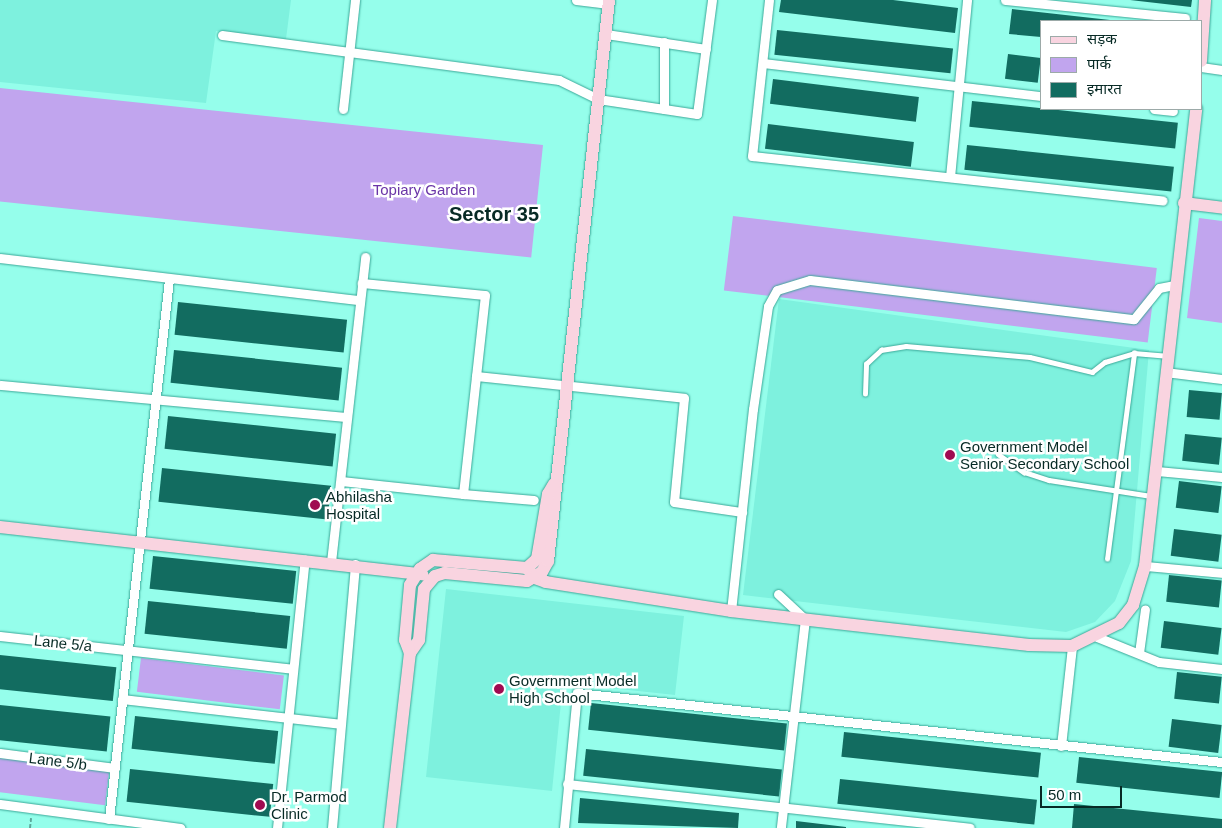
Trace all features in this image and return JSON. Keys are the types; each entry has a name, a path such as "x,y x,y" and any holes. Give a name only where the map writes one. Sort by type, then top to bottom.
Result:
{"street":[{"path":"343,109 355,0"},
{"path":"0,527 355,564 434,576 445,573 520,581 548,561 558,496 554,484 564,387 609,2 576,0"},
{"path":"222,35 559,80 598,99 698,114 712,0"},
{"path":"769,0 752,156 1163,201"},
{"path":"950,177 967,0"},
{"path":"1005,0 1185,18"},
{"path":"1202,41 1204,0"},
{"path":"606,34 706,49"},
{"path":"664,42 664,109"},
{"path":"763,63 1040,96"},
{"path":"1202,67 1222,70"},
{"path":"1164,110 1173,111"},
{"path":"390,828 410,653 405,640 410,585 417,573 433,560 531,573 730,611 1072,646 1096,637 1119,623 1133,605 1145,566 1157,471 1165,372 1196,110"},
{"path":"1184,203 1222,208"},
{"path":"331,562 365,257"},
{"path":"0,258 360,300"},
{"path":"109,819 169,279"},
{"path":"730,611 768,306 777,290 810,280 1134,319 1159,288 1175,285"},
{"path":"362,283 485,295 463,494"},
{"path":"1165,372 1222,379"},
{"path":"476,376 564,387 684,398 674,502 742,512"},
{"path":"0,384 348,417"},
{"path":"1157,471 1222,477"},
{"path":"340,481 534,500"},
{"path":"277,828 304,559"},
{"path":"332,828 355,564"},
{"path":"1145,566 1222,573"},
{"path":"410,653 419,640 424,589 434,576"},
{"path":"778,594 805,619"},
{"path":"1139,653 1145,609"},
{"path":"781,828 805,619"},
{"name":"Lane 5/a","path":"0,636 292,669"},
{"path":"1096,637 1159,662 1222,669"},
{"path":"1061,746 1072,646"},
{"path":"564,828 567,784 578,693 1222,762"},
{"path":"122,699 288,715 340,724"},
{"name":"Lane 5/b","path":"0,753 115,768"},
{"path":"567,784 782,810 970,828"},
{"path":"0,804 180,828"}],"lane":[{"path":"865,394 866,364 881,350 906,346 1030,357 1092,372 1106,362 1134,353 1167,356"},
{"path":"1107,559 1134,353"},
{"path":"998,454 1024,472 1116,492 1154,497"}],"shaded area":[{"path":"0,0 291,0 286,39 216,31 206,103 0,82"},
{"name":"Government Model Senior Secondary School","path":"779,299 1149,350 1131,561 1115,601 1095,622 1066,632 743,595"},
{"name":"Government Model High School","path":"446,589 684,616 675,695 563,683 552,791 426,777"}],"green space":[{"name":"Topiary Garden","path":"0,88 543,145 531,257 0,202"},
{"path":"733,216 1157,268 1148,342 724,290"},
{"path":"1199,218 1222,221 1222,323 1187,318"},
{"path":"141,658 284,676 280,709 137,692"},
{"path":"0,758 109,771 105,805 0,792"}],"building":[{"path":"781,0 893,0 958,8 955,33 779,12"},
{"path":"1130,0 1192,0 1191,7"},
{"path":"1012,9 1110,20 1040,20 1040,37 1009,34"},
{"path":"777,30 953,49 950,73 774,55"},
{"path":"1008,54 1040,58 1038,83 1005,79"},
{"path":"773,79 919,97 916,122 770,104"},
{"path":"972,101 1040,108 1040,110 1058,110 1178,123 1175,148 969,127"},
{"path":"768,124 914,142 911,167 765,149"},
{"path":"967,145 1174,167 1171,192 964,170"},
{"path":"178,302 347,320 344,353 175,335"},
{"path":"174,350 342,368 339,400 171,383"},
{"path":"1189,390 1222,393 1220,420 1187,417"},
{"path":"168,416 336,434 333,466 165,449"},
{"path":"1185,434 1222,438 1219,465 1182,461"},
{"path":"162,468 331,486 328,520 158,502"},
{"path":"1179,481 1222,486 1218,513 1176,508"},
{"path":"1174,529 1222,535 1218,562 1171,556"},
{"path":"153,556 296,571 293,604 150,589"},
{"path":"1169,575 1222,581 1219,607 1166,602"},
{"path":"148,601 290,616 287,649 145,634"},
{"path":"1164,621 1222,628 1218,655 1161,648"},
{"path":"0,655 116,667 113,701 0,689"},
{"path":"1177,672 1222,677 1219,704 1174,699"},
{"path":"591,703 787,724 784,750 588,730"},
{"path":"0,705 110,717 107,751 0,740"},
{"path":"135,716 278,731 275,764 132,749"},
{"path":"1172,719 1222,725 1218,753 1169,747"},
{"path":"844,732 1041,753 1038,778 841,757"},
{"path":"586,749 782,770 779,796 583,776"},
{"path":"1079,757 1222,772 1219,798 1076,783"},
{"path":"130,769 273,784 270,817 127,802"},
{"path":"840,779 1037,800 1034,825 837,804"},
{"path":"580,798 739,813 738,828 578,823"},
{"path":"1074,804 1222,819 1222,828 1072,828"},
{"path":"796,821 846,827 846,828 796,828"}],"place":[{"name":"Government Model Senior Secondary School","path":"950,455"},
{"name":"Abhilasha Hospital","path":"315,505"},
{"name":"Government Model High School","path":"499,689"},
{"name":"Dr. Parmod Clinic","path":"260,805"}],"district":[{"name":"Sector 35","path":"494,214"}]}
